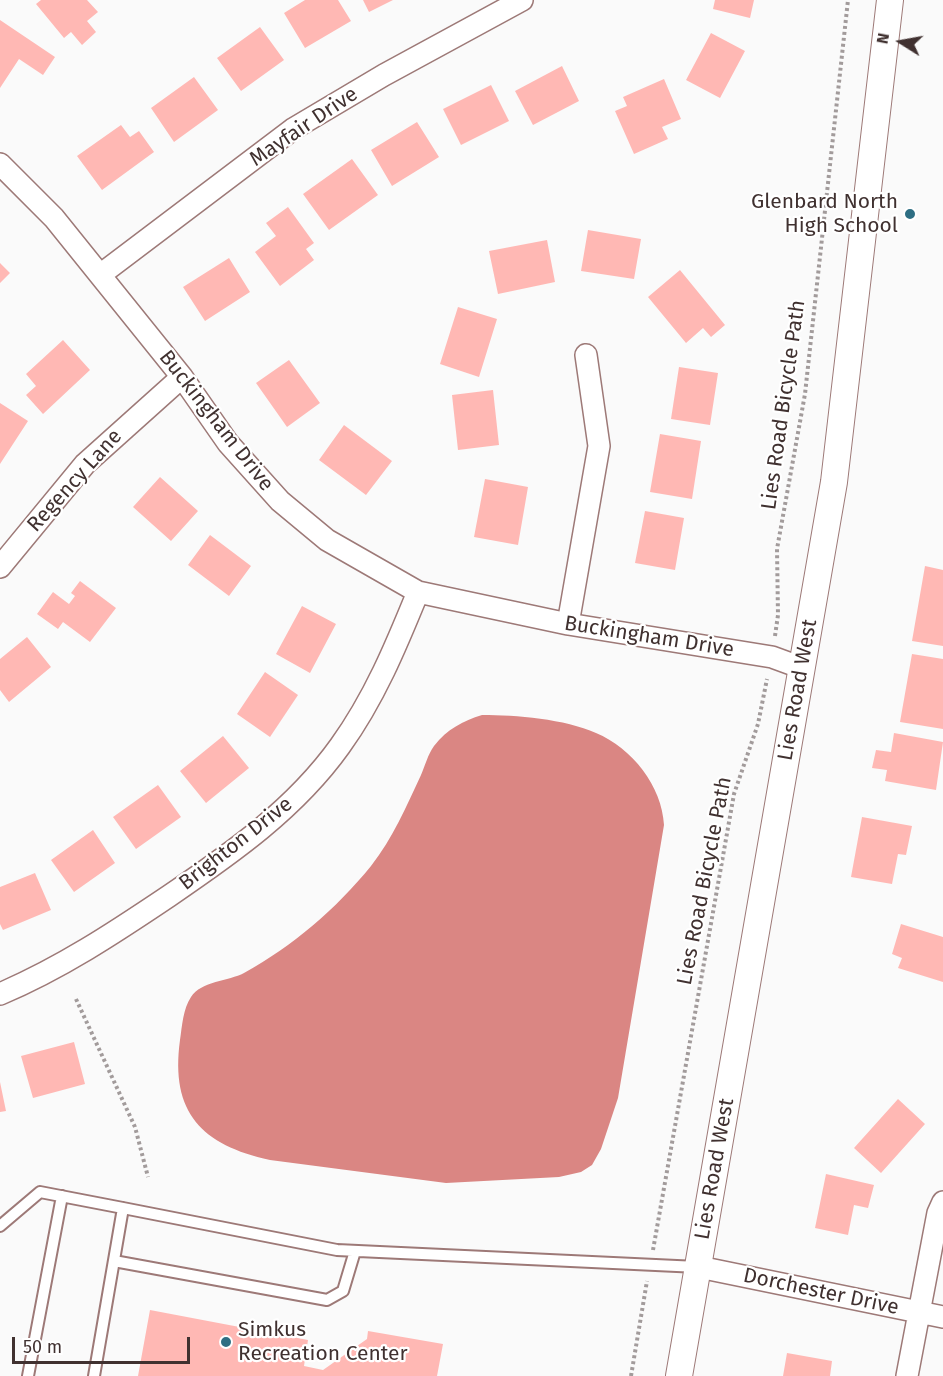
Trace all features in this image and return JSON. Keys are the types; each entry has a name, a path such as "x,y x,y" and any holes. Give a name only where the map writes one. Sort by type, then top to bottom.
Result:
{"street":[{"name":"Mayfair Drive","path":"100,276 293,129 384,75 522,0"},
{"name":"Lies Road West","path":"679,1376 834,482 890,0"},
{"name":"Buckingham Drive","path":"0,164 36,198 100,276 182,377 195,400 228,443 280,501 327,540 418,592 568,624 772,657 802,668"},
{"path":"568,624 599,446 586,355"},
{"name":"Regency Lane","path":"0,567 85,464 182,377"},
{"name":"Brighton Drive","path":"0,994 45,975 89,950 214,865 278,814 304,789 339,748 364,710 386,668 418,592"},
{"path":"907,1376 938,1213 943,1202"},
{"name":"Dorchester Drive","path":"699,1267 943,1317"}],"lane":[{"path":"0,1226 40,1192 337,1250 699,1267"},
{"path":"28,1376 62,1196"},
{"path":"93,1376 123,1208"},
{"path":"114,1261 327,1300 343,1291 355,1251"}],"path":[{"name":"Lies Road Bicycle Path","path":"631,1376 734,794 758,724 772,657 778,615 777,549 805,394 848,0"},
{"path":"76,999 135,1127 148,1177"}],"shaded area":[{"path":"482,715 555,721 596,733 622,748 633,758 651,783 662,810 664,825 618,1098 601,1149 592,1165 581,1172 559,1177 446,1183 270,1160 246,1154 209,1135 196,1122 186,1106 180,1087 178,1066 180,1040 185,1012 191,997 201,988 238,976 280,951 328,912 371,866 386,844 434,746 456,726"}],"building":[{"path":"41,0 87,0 98,12 87,21 96,32 82,45 71,32 64,38 36,4"},
{"path":"305,0 338,0 351,21 305,48 284,13"},
{"path":"363,0 393,0 369,12"},
{"path":"715,0 754,0 750,18 713,9"},
{"path":"0,20 55,57 43,75 19,59 0,88"},
{"path":"260,27 284,60 241,91 217,58"},
{"path":"711,33 745,51 720,98 686,80"},
{"path":"562,66 579,101 533,125 515,91"},
{"path":"194,77 218,110 174,142 151,108"},
{"path":"664,79 681,119 662,127 668,139 634,154 615,111 627,106 623,97"},
{"path":"491,85 509,121 461,145 443,109"},
{"path":"417,122 439,157 392,186 371,150"},
{"path":"121,125 130,137 139,131 154,152 102,190 77,156"},
{"path":"352,159 378,195 329,230 303,194"},
{"path":"288,207 314,243 306,249 314,260 280,286 255,252 276,236 266,223"},
{"path":"588,230 641,239 634,279 581,271"},
{"path":"547,240 555,282 498,294 489,251"},
{"path":"229,258 250,292 205,321 183,287"},
{"path":"0,263 10,273 0,283"},
{"path":"680,270 725,325 711,337 703,328 686,343 648,297"},
{"path":"458,307 497,319 479,377 440,364"},
{"path":"63,340 90,370 43,414 26,395 36,386 26,374"},
{"path":"289,360 320,403 287,427 256,383"},
{"path":"679,367 718,373 710,425 671,419"},
{"path":"493,390 499,445 458,450 452,395"},
{"path":"0,403 28,421 0,464"},
{"path":"344,425 392,461 366,495 319,460"},
{"path":"660,434 701,441 692,499 650,492"},
{"path":"160,477 198,511 171,541 133,507"},
{"path":"485,479 528,487 518,545 474,537"},
{"path":"645,511 684,518 675,570 635,563"},
{"path":"210,535 251,566 229,596 188,565"},
{"path":"925,566 943,570 943,646 912,641"},
{"path":"80,581 116,608 90,642 63,622 58,629 37,614 53,592 69,604 75,596 71,593"},
{"path":"302,606 336,624 310,673 276,654"},
{"path":"27,637 51,667 9,702 0,690 0,659"},
{"path":"912,654 943,659 943,729 900,722"},
{"path":"265,672 298,695 270,737 237,714"},
{"path":"894,733 943,742 936,790 885,781 887,770 872,768 876,750 891,752"},
{"path":"223,736 249,768 206,803 180,771"},
{"path":"158,785 181,817 136,849 113,817"},
{"path":"862,817 912,826 906,855 898,854 892,884 851,877"},
{"path":"93,830 115,863 74,892 51,860"},
{"path":"35,873 51,910 3,930 0,924 0,887"},
{"path":"901,924 943,937 943,982 898,968 902,958 892,954"},
{"path":"74,1042 85,1084 33,1098 21,1056"},
{"path":"0,1082 6,1111 0,1112"},
{"path":"898,1099 925,1124 881,1173 854,1148"},
{"path":"826,1174 874,1185 868,1208 854,1205 848,1235 815,1228"},
{"name":"Simkus Recreation Center","path":"150,1310 308,1340 304,1366 323,1370 367,1339 368,1331 443,1344 437,1376 138,1376"},
{"path":"787,1353 832,1361 830,1376 783,1376"}],"place":[{"name":"Glenbard North High School","path":"910,214"},
{"name":"Simkus Recreation Center","path":"226,1342"}]}
